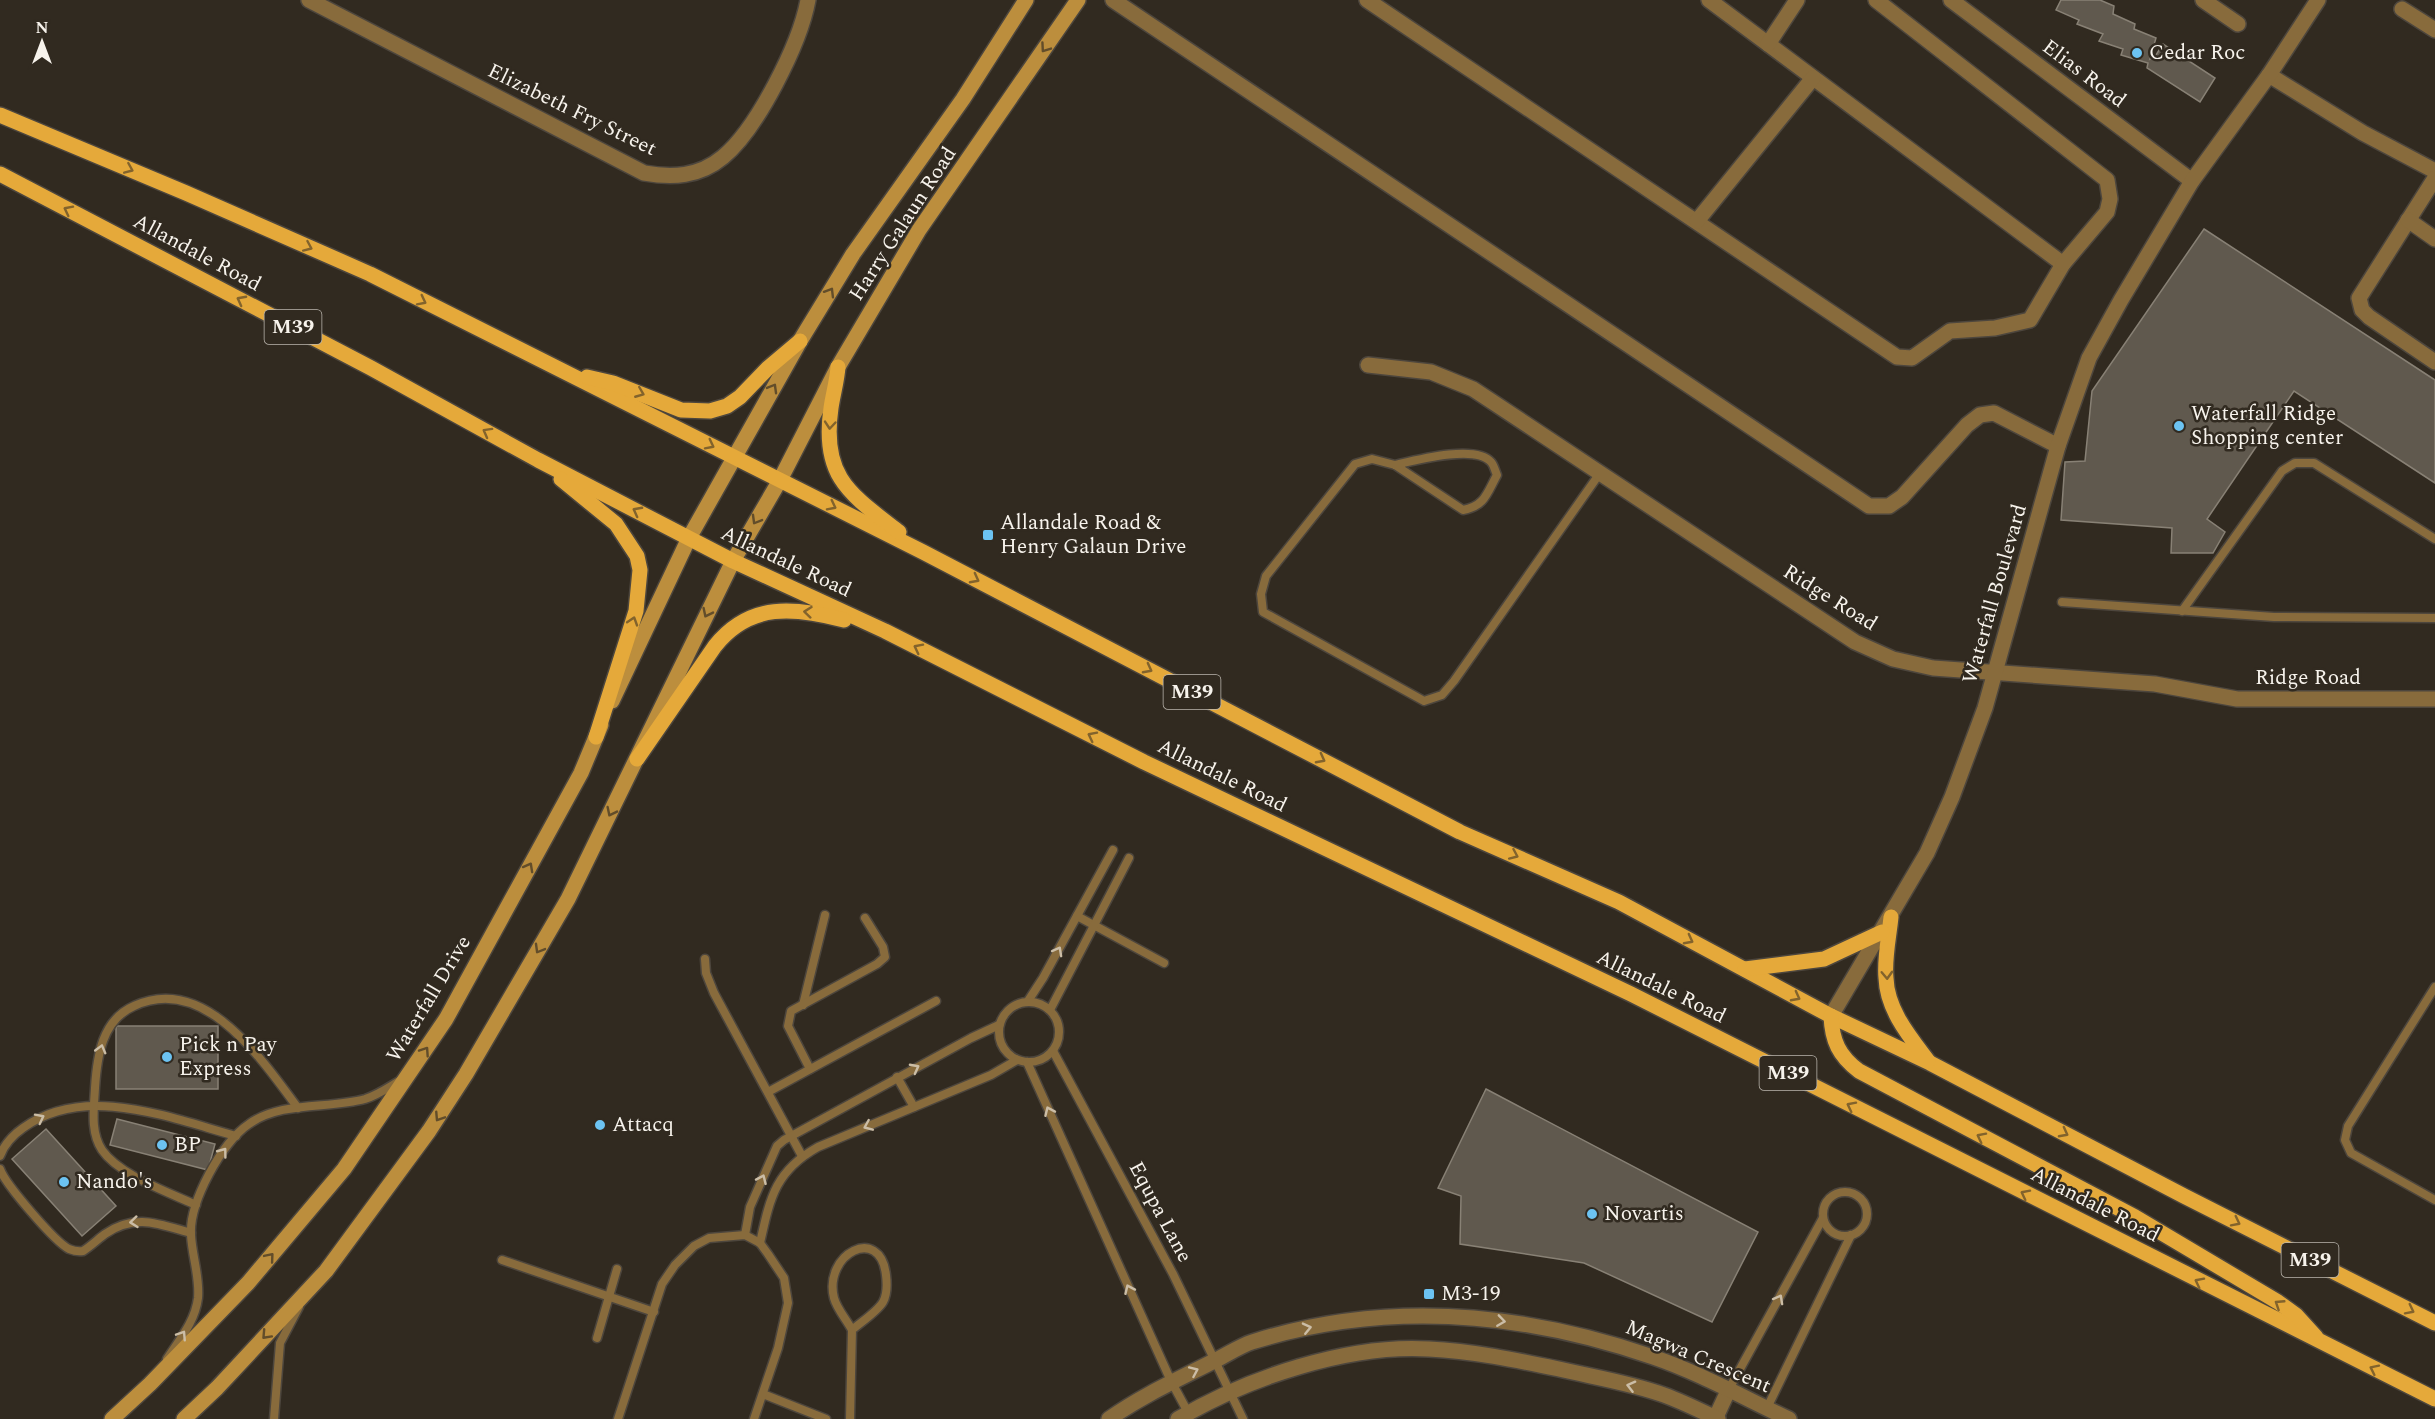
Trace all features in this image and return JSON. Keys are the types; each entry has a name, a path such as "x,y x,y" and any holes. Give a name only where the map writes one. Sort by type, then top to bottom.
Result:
{"main road":[{"name":"Harry Galaun Road","path":"689,538 800,341 853,254 963,99 1026,0"},
{"name":"Harry Galaun Road","path":"733,561 780,480 838,367 920,230 1078,0"},
{"name":"M39","path":"0,115 370,274 923,552 1460,832 1619,902 1832,1016 1930,1063 2184,1196 2435,1323"},
{"name":"Allandale Road","path":"0,174 733,561 885,631 1144,762 1631,994 2432,1400"},
{"path":"564,372 614,383 681,410 710,411 727,406 740,397 768,368 800,341"},
{"path":"838,367 828,443 831,460 852,495 923,552"},
{"path":"538,460 616,524 637,556 640,570 636,611 596,737"},
{"name":"Waterfall Drive","path":"112,1419 150,1384 248,1283 344,1169 446,1019 580,773 689,538"},
{"path":"184,1419 218,1388 326,1271 429,1131 466,1074 568,899 733,561"},
{"path":"637,759 715,645 725,632 741,621 764,613 788,610 813,612 885,631"},
{"path":"1891,917 1885,979 1903,1028 1930,1063"},
{"path":"1745,969 1824,959 1882,932"},
{"path":"1832,1016 1832,1034 1835,1045 1840,1054 1859,1071 2145,1223 2278,1302 2296,1315 2322,1343"}],"street":[{"name":"Elizabeth Fry Street","path":"309,0 644,173 667,177 690,174 708,167 723,157 743,135 781,74 799,31 808,0"},
{"path":"1113,0 1869,506 1889,506 1902,497 1967,425 1980,415 1994,413 2058,446"},
{"path":"1367,0 1897,357 1912,358 1950,331 1995,328 2030,320 2062,264 2107,212 2110,199 2107,180 1876,0"},
{"path":"1709,0 2062,264"},
{"path":"1768,44 1797,0"},
{"name":"Elias Road","path":"1951,0 2192,181"},
{"path":"2203,0 2238,24"},
{"name":"Waterfall Boulevard","path":"1832,1016 1927,853 1952,797 1985,708 2058,446 2089,358 2192,181 2269,75 2318,0"},
{"path":"2402,9 2435,30"},
{"path":"2269,75 2363,133 2435,171"},
{"path":"1697,221 1813,78"},
{"path":"2435,178 2359,298 2360,305 2369,317 2435,362"},
{"path":"2408,220 2435,239"},
{"name":"Ridge Road","path":"1368,365 1431,372 1473,389 1855,642 1893,658 1933,668 2155,684 2237,699 2435,699"},
{"name":"Magwa Crescent","path":"1109,1419 1171,1381 1250,1343 1314,1326 1386,1317 1469,1316 1544,1326 1600,1340 1656,1358 1729,1389 1765,1414 1789,1419"},
{"path":"1186,1417 1254,1382 1299,1367 1369,1352 1427,1349 1502,1357 1582,1374 1663,1395 1717,1419 1729,1389"}],"lane":[{"path":"1395,465 1442,455 1480,455 1492,462 1497,475 1482,503 1463,510 1395,465 1372,459 1355,464 1266,576 1261,594 1263,612 1424,701 1442,695 1454,681 1600,473"},
{"path":"2182,610 2282,471 2295,463 2314,463 2435,539"},
{"path":"2062,602 2274,617 2435,618"},
{"path":"1028,1001 1113,850"},
{"path":"1050,1010 1129,858"},
{"path":"803,1005 825,915"},
{"path":"1077,916 1164,963"},
{"path":"810,1069 788,1026 791,1011 877,964 885,957 883,947 865,918"},
{"path":"705,959 706,973 714,993 802,1156"},
{"path":"2435,987 2348,1126 2345,1140 2351,1153 2435,1200"},
{"path":"196,1205 124,1170 108,1158 97,1142 94,1132 94,1106 99,1050 104,1036 116,1018 145,1000 164,998 194,1004 208,1011 244,1041 263,1061 298,1108"},
{"path":"1028,1001 1037,1001 1050,1010 1058,1022 1060,1032 1053,1051 1041,1059 1027,1062 1017,1060 1008,1054 1002,1046 999,1025 1009,1008 1028,1001"},
{"path":"768,1092 936,1002"},
{"path":"745,1234 750,1207 777,1146 791,1135 897,1077 999,1025"},
{"name":"Equpa Lane","path":"1053,1051 1168,1264 1243,1419"},
{"path":"760,1243 773,1195 782,1177 802,1156 818,1147 991,1075 1017,1060"},
{"path":"1027,1062 1186,1417"},
{"path":"150,1384 194,1318 198,1298 191,1233 196,1205 214,1164 236,1136 249,1123 259,1119 298,1108 363,1099 380,1093 408,1075"},
{"path":"897,1077 914,1107"},
{"path":"0,1156 3,1148 19,1131 36,1118 58,1111 94,1106 141,1110 236,1136"},
{"path":"0,1169 8,1183 34,1215 69,1249 83,1251 126,1222 153,1222 191,1233"},
{"path":"1729,1389 1822,1218 1824,1204 1828,1198 1841,1191 1855,1193 1866,1204 1867,1219 1864,1226 1851,1235 1765,1414"},
{"path":"1822,1218 1830,1231 1836,1234 1851,1235"},
{"path":"618,1419 662,1284 675,1265 694,1246 709,1238 745,1234 760,1243 784,1278 788,1304 778,1348 754,1419"},
{"path":"850,1419 852,1330 838,1308 832,1282 835,1268 850,1252 862,1248 872,1249 880,1255 885,1265 886,1292 883,1302 852,1330"},
{"path":"502,1260 654,1312"},
{"path":"597,1338 617,1269"},
{"path":"275,1418 280,1343 304,1299 326,1271"},
{"path":"763,1394 826,1419"}],"building":[{"name":"Cedar Roc","path":"2061,0 2100,0 2114,6 2113,14 2135,24 2134,29 2156,38 2150,59 2156,55 2163,44 2215,78 2200,102 2147,68 2148,63 2121,55 2123,49 2099,41 2103,34 2077,24 2079,20 2056,10"},
{"name":"Waterfall Ridge Shopping center","path":"2204,229 2435,380 2435,483 2294,391 2207,519 2225,532 2213,553 2171,553 2172,528 2061,520 2065,462 2085,461 2092,391"},
{"name":"Pick n Pay Express","path":"116,1026 218,1026 218,1089 116,1089"},
{"name":"Novartis","path":"1486,1089 1758,1232 1712,1322 1584,1263 1460,1244 1461,1196 1438,1188"},
{"name":"BP","path":"117,1119 215,1144 208,1170 110,1145"},
{"name":"Nando's","path":"46,1129 116,1206 82,1236 12,1159"}],"place":[{"name":"Cedar Roc","path":"2137,53"},
{"name":"Waterfall Ridge Shopping center","path":"2179,426"},
{"name":"Allandale Road & Henry Galaun Drive","path":"988,535"},
{"name":"Pick n Pay Express","path":"167,1057"},
{"name":"Attacq","path":"600,1125"},
{"name":"BP","path":"162,1145"},
{"name":"Nando's","path":"64,1182"},
{"name":"Novartis","path":"1592,1214"},
{"name":"M3-19","path":"1429,1294"}]}
